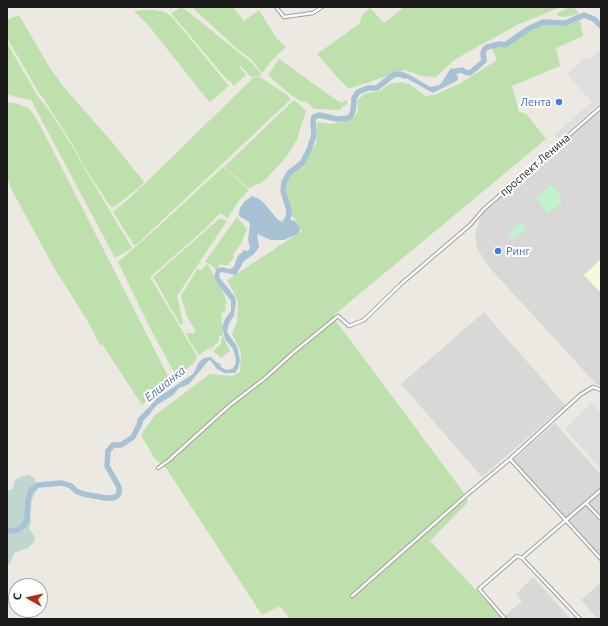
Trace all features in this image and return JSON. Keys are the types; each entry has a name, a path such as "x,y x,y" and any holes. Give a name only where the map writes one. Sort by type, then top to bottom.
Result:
{"street":[{"path":"276,7 284,17 313,13 322,7"},
{"name":"проспект Ленина","path":"158,468 230,405 264,379 338,316 349,326 364,320 401,284 470,225 484,209 601,107"},
{"path":"352,596 510,459 580,395 593,387 601,390"},
{"path":"510,459 601,559"},
{"path":"522,558 601,490"},
{"path":"586,503 601,519"},
{"path":"505,619 479,589 517,556 522,558 580,619"}],"shaded area":[{"path":"598,51 601,52 601,102 558,140 554,135 592,102 567,74 586,57 589,60"},
{"path":"451,68 454,69 458,80 433,93 399,74 403,72 430,87 439,85"},
{"path":"601,108 601,387 596,384 488,266 477,248 475,233 480,218 485,210"},
{"path":"551,185 560,195 561,203 548,214 535,198"},
{"path":"252,196 263,202 278,220 285,223 288,219 295,221 300,227 300,230 298,234 284,240 271,240 257,234 259,247 254,254 244,261 236,275 221,272 219,274 220,278 235,297 236,302 234,316 229,323 227,332 238,350 240,360 238,369 235,373 224,373 217,369 209,360 189,384 179,388 173,395 157,405 144,420 143,417 140,419 157,398 193,374 199,362 204,358 211,357 226,370 232,369 235,365 236,360 233,349 225,339 222,327 225,319 231,311 231,301 217,283 214,276 217,268 222,267 230,269 234,267 237,257 244,250 248,251 250,248 248,240 250,225 249,222 239,216 239,213 244,202"},
{"path":"521,222 527,228 514,240 508,234"},
{"path":"601,259 601,293 584,275"},
{"path":"484,312 565,405 482,477 401,384"},
{"path":"592,403 601,413 601,469 565,429"},
{"path":"555,423 601,475 601,558 512,461"},
{"path":"29,475 35,479 37,489 32,500 30,515 31,521 29,528 35,537 34,542 28,548 14,553 11,562 7,567 7,491 13,488 15,480 22,476"},
{"path":"533,577 571,619 507,619 505,616 522,601 516,594"},
{"path":"601,582 601,619 598,619 581,600"}],"green space":[{"path":"182,7 252,63 261,74 259,76 251,77 240,65 239,67 246,75 234,86 229,80 228,81 171,13"},
{"path":"192,7 233,7 244,21 259,10 277,39 286,47 275,57 262,73 252,60 235,47"},
{"path":"404,7 561,7 517,25 454,60 436,77 422,76 405,70 348,89 317,54 359,24 362,15 370,8 384,23"},
{"path":"570,7 575,8 579,14 565,17 558,16 557,13"},
{"path":"144,10 165,12 172,17 229,86 210,102 149,26 134,11"},
{"path":"19,15 48,65 62,85 112,142 144,182 114,207 110,206 82,163 76,150 39,93 7,38 7,20"},
{"path":"580,20 583,36 556,48 560,66 512,86 519,112 526,114 546,139 334,315 336,321 464,493 468,502 430,541 503,619 290,619 280,606 262,615 166,468 155,459 141,435 154,416 210,374 232,376 240,372 241,352 232,334 237,321 238,301 227,280 302,231 296,220 291,215 285,186 287,178 316,144 317,122 331,124 345,121 354,117 358,111 357,101 364,94 380,91 389,84 401,82 409,84 425,96 434,95 461,83 497,60 492,49 547,22 556,26"},
{"path":"7,43 37,95 51,113 75,151 132,248 115,258 31,100 7,94"},
{"path":"279,59 339,102 342,103 345,100 348,102 340,110 314,109 306,102 300,101 268,75"},
{"path":"260,77 287,95 290,100 137,244 134,245 113,212 131,197 253,78"},
{"path":"294,100 306,111 297,139 287,156 267,178 260,184 259,183 251,188 247,187 224,167"},
{"path":"7,102 19,104 30,109 40,125 170,380 155,389 157,393 142,405 102,344 100,345 90,325 53,266 13,192 7,178"},
{"path":"223,167 249,190 239,200 228,218 220,213 205,229 150,277 197,356 195,362 187,369 175,374 149,326 118,262"},
{"path":"237,217 247,229 241,243 233,255 234,257 227,266 220,264 216,270 213,266 205,262"},
{"path":"220,218 227,221 177,296 183,324 180,324 153,277"},
{"path":"208,265 224,294 227,303 225,304 226,310 221,314 223,336 230,351 221,358 213,351 221,344 222,336 219,336 219,341 210,350 209,348 199,355 186,333 193,334 196,331 187,317 181,296 198,268 200,271"}],"waterway":[{"name":"Елшанка","path":"450,76 456,71 462,70 470,73 484,61 483,54 487,47 500,44 505,45 528,29 543,22 565,23 584,15 594,19 601,26"},
{"name":"Елшанка","path":"281,228 288,218 289,210 283,191 284,182 289,173 302,163 309,150 314,135 314,117 319,115 337,119 348,118 351,116 353,111 354,98 358,92 368,88 377,88 393,75 399,74 405,76"},
{"name":"Елшанка","path":"7,531 19,529 24,525 27,519 28,500 31,490 38,485 62,483 71,486 76,491 83,494 106,498 113,498 117,496 119,493 119,487 107,466 108,451 113,445 121,445 133,437 140,420 148,412"}],"place":[{"name":"Лента","path":"559,102"},
{"name":"Ринг","path":"498,251"}]}
